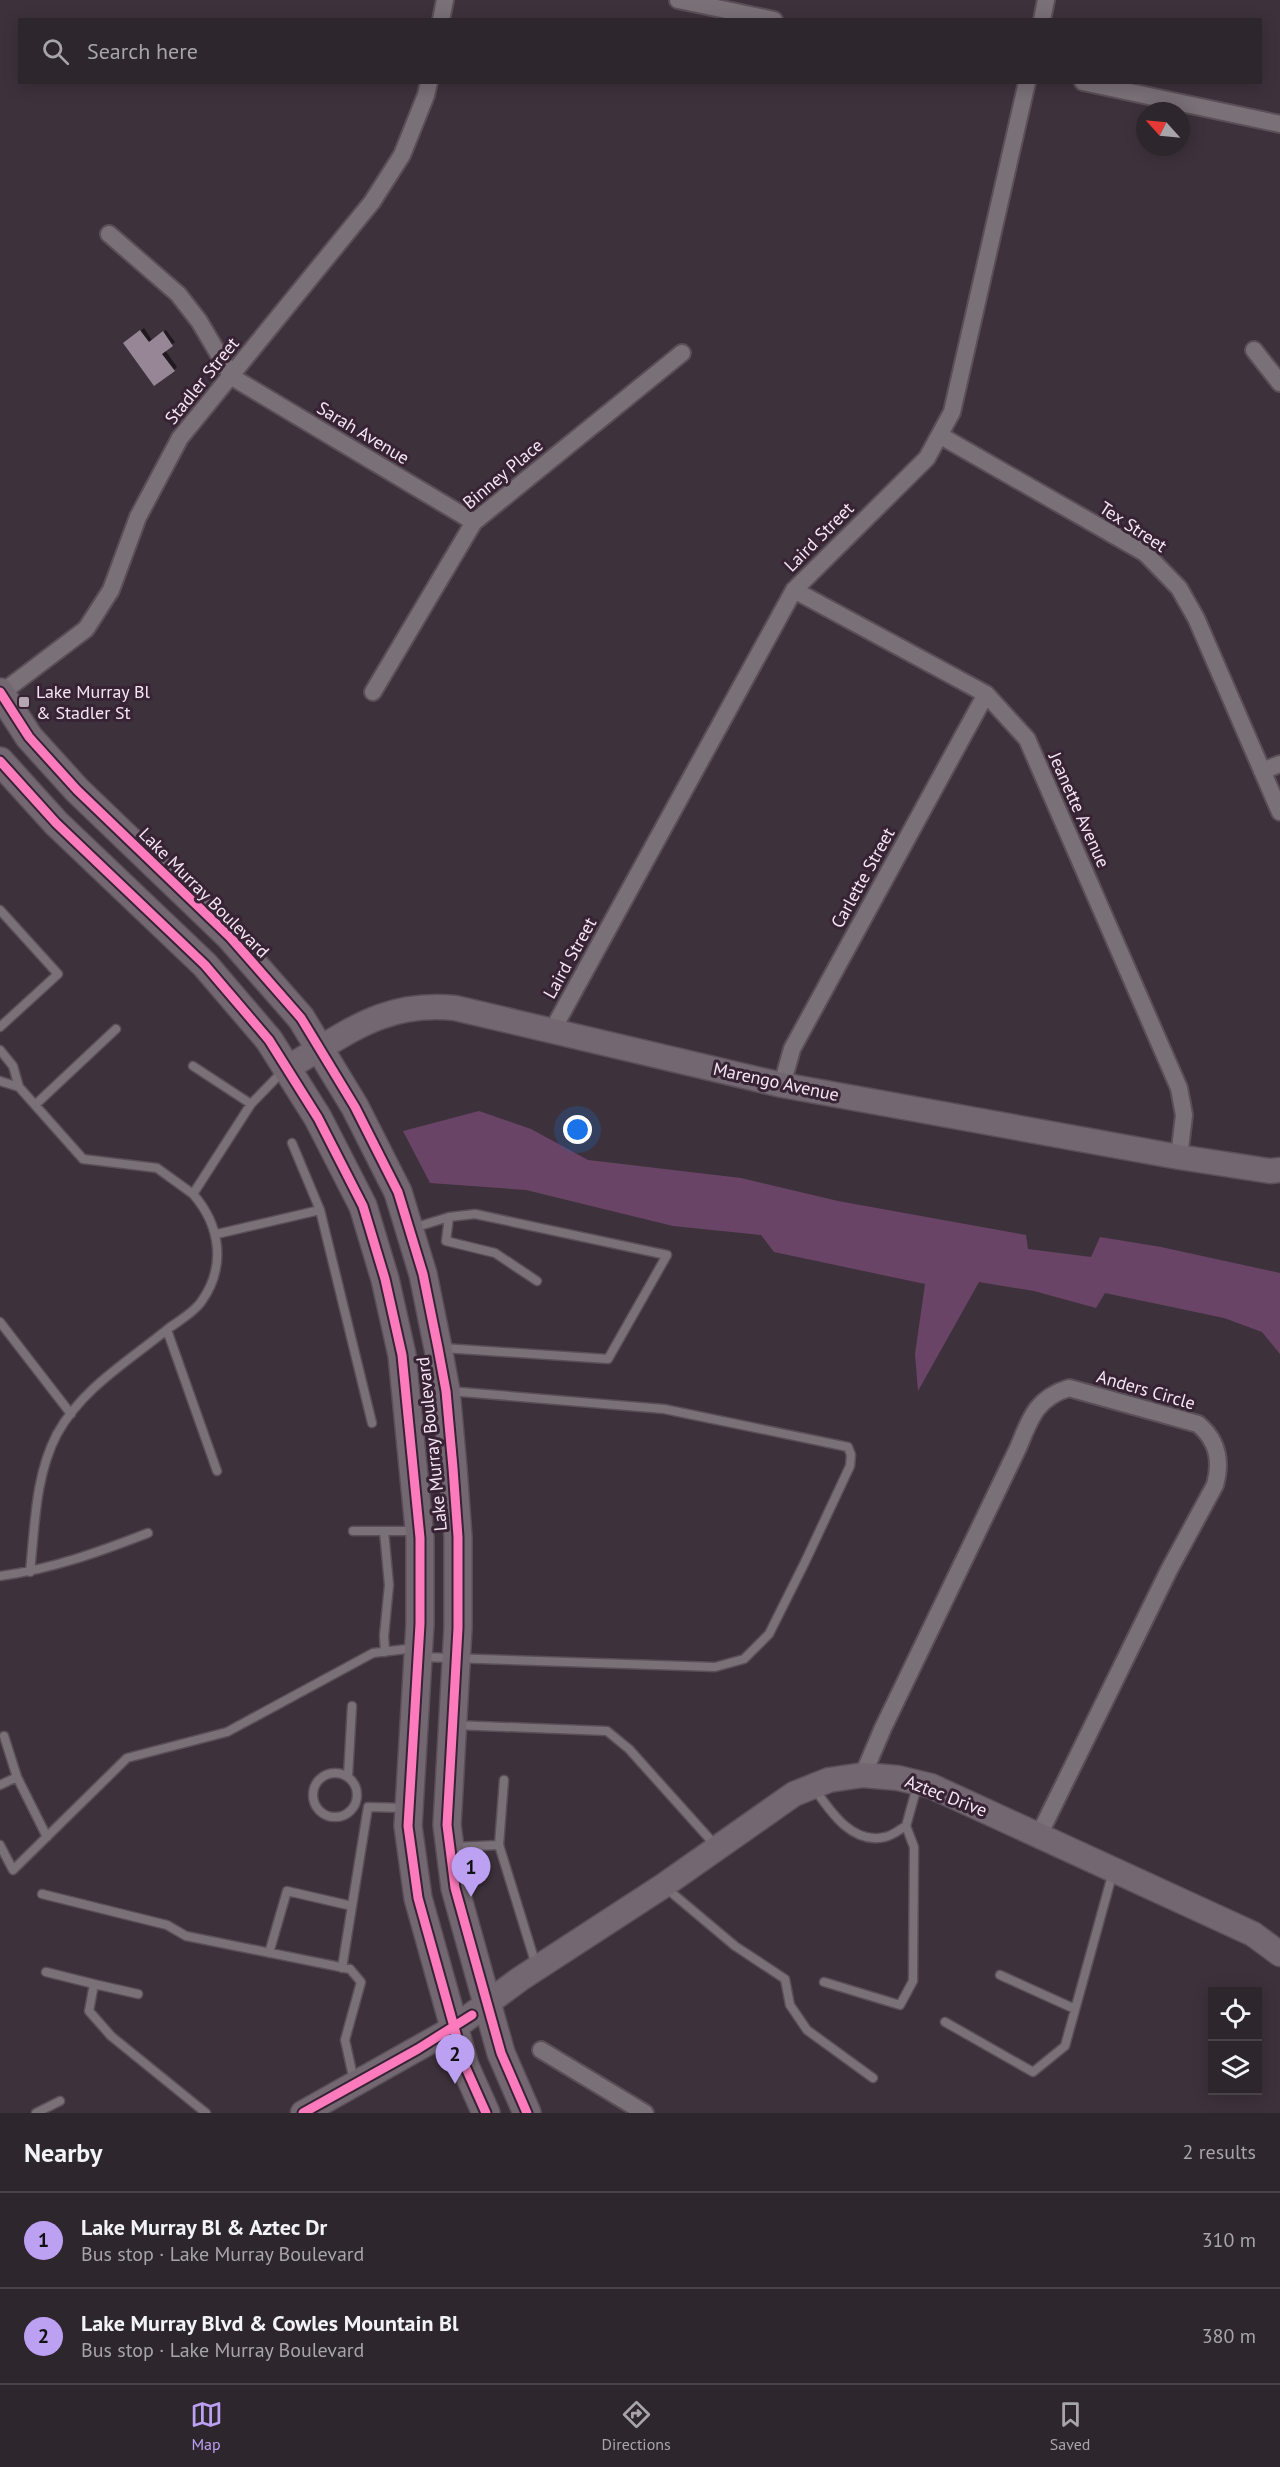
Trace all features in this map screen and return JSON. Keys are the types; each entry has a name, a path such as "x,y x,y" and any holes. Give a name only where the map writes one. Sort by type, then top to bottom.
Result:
{"main road":[{"name":"Lake Murray Boulevard","path":"0,693 29,737 77,790 230,937 301,1018 355,1107 393,1182 423,1274 446,1391 458,1537 456,1660 448,1806 450,1847 471,2016 465,2066 486,2113"},
{"name":"Lake Murray Boulevard","path":"0,761 63,831 205,965 269,1040 318,1118 363,1206 385,1279 402,1355 420,1531 418,1652 408,1826 418,1898 471,2016 501,2053 527,2113"},
{"path":"374,1241 409,1229"}],"street":[{"path":"441,18 445,0"},
{"path":"678,0 764,18"},
{"path":"1042,18 1046,0"},
{"name":"Stadler Street","path":"0,693 86,628 111,590 138,517 180,438 232,377 372,202 402,155 428,84"},
{"name":"Laird Street","path":"552,1031 794,590 927,458 940,436 952,412 1027,84"},
{"path":"1092,84 1280,124"},
{"path":"109,234 178,294 200,321 232,377"},
{"path":"1254,350 1280,383"},
{"name":"Binney Place","path":"373,692 474,522 682,353"},
{"name":"Sarah Avenue","path":"232,377 474,522"},
{"name":"Tex Street","path":"940,436 1132,545 1168,574 1188,602 1196,618 1280,812"},
{"name":"Jeanette Avenue","path":"794,590 986,694 1026,739 1179,1088 1184,1115 1179,1157"},
{"name":"Carlette Street","path":"782,1085 792,1049 986,694"},
{"path":"1262,771 1280,764"},
{"name":"Marengo Avenue","path":"287,1068 372,1018 394,1011 424,1006 455,1008 782,1085 1179,1157 1270,1171 1280,1170"},
{"name":"Anders Circle","path":"863,1775 883,1728 1033,1413 1043,1401 1069,1388 1198,1424 1213,1440 1217,1451 1218,1474 1215,1485 1169,1570 1039,1835"},
{"name":"Aztec Drive","path":"303,2113 471,2016 537,1968 663,1886 777,1805 812,1785 829,1780 863,1775 898,1778 949,1794 1253,1934 1280,1954"},
{"path":"541,2050 645,2113"}],"lane":[{"path":"0,910 58,974 0,1027"},
{"path":"35,1105 116,1029"},
{"path":"0,1050 14,1066 19,1087 83,1160 157,1168 193,1194 205,1208 217,1234 216,1270 201,1303 83,1397 57,1434 39,1482 30,1572"},
{"path":"193,1066 251,1104"},
{"path":"193,1194 251,1104 287,1068"},
{"path":"0,1081 19,1087"},
{"path":"292,1143 320,1210 372,1423"},
{"path":"217,1234 320,1210"},
{"path":"409,1229 449,1217 475,1214 667,1255 608,1359 438,1348"},
{"path":"449,1217 446,1241 495,1253 537,1281"},
{"path":"0,1322 71,1414"},
{"path":"167,1330 217,1471"},
{"path":"0,1845 13,1870 127,1758 227,1732 372,1653 418,1652 456,1660 715,1667 744,1659 769,1634 850,1466 851,1455 848,1447 664,1409 446,1391"},
{"path":"353,1531 420,1531"},
{"path":"384,1531 389,1585 384,1636 385,1652"},
{"path":"0,1576 30,1572 75,1561 148,1533"},
{"path":"348,1776 352,1706"},
{"path":"452,1725 607,1731 629,1749 717,1846"},
{"path":"3,1736 17,1777 47,1837"},
{"path":"334,1772 348,1776 357,1788 356,1803 347,1814 333,1818 321,1813 314,1803 313,1789 321,1777 334,1772"},
{"path":"0,1785 17,1777"},
{"path":"504,1780 499,1845 537,1968"},
{"path":"824,1982 900,2005 913,1981 914,1847 906,1826 918,1783"},
{"path":"812,1785 834,1818 861,1836 885,1838 906,1826"},
{"path":"356,1803 368,1807 410,1808"},
{"path":"342,1968 368,1807"},
{"path":"450,1847 499,1845"},
{"path":"945,2022 1033,2072 1065,2046 1114,1869"},
{"path":"663,1886 735,1946 785,1979 790,2005 807,2030 873,2078"},
{"path":"269,1953 287,1891 352,1906"},
{"path":"42,1894 167,1925 186,1936 350,1969 361,1982 345,2040 354,2084"},
{"path":"46,1972 138,1994"},
{"path":"1000,1975 1074,2009"},
{"path":"94,1984 89,2011 111,2036 206,2113"},
{"path":"36,2113 60,2101"}],"shaded area":[{"path":"479,1111 531,1129 588,1160 741,1178 838,1201 1026,1235 1028,1249 1091,1257 1100,1237 1161,1247 1280,1273 1280,1354 1262,1332 1224,1318 1105,1293 1096,1308 1034,1291 979,1282 918,1391 915,1354 925,1284 774,1252 761,1235 673,1226 526,1190 430,1183 403,1131"}],"building":[{"path":"140,330 149,342 163,331 173,346 162,354 175,371 154,386 123,343"}],"cycle path":[{"path":"0,692 29,737 77,790 230,937 301,1018 355,1107 398,1192 423,1274 438,1348 446,1391 453,1468 458,1537 458,1628 447,1825 455,1888 501,2053 527,2113"},
{"path":"0,761 56,823 205,965 269,1040 318,1118 363,1206 385,1279 402,1355 420,1538 420,1624 408,1826 418,1898 465,2066 486,2113"},
{"path":"303,2113 418,2049 472,2015"}],"place":[{"name":"Lake Murray Bl & Stadler St","path":"24,702"},
{"name":"Lake Murray Bl & Aztec Dr","path":"471,1897"},
{"name":"Lake Murray Blvd & Cowles Mountain Bl","path":"455,2084"}]}
